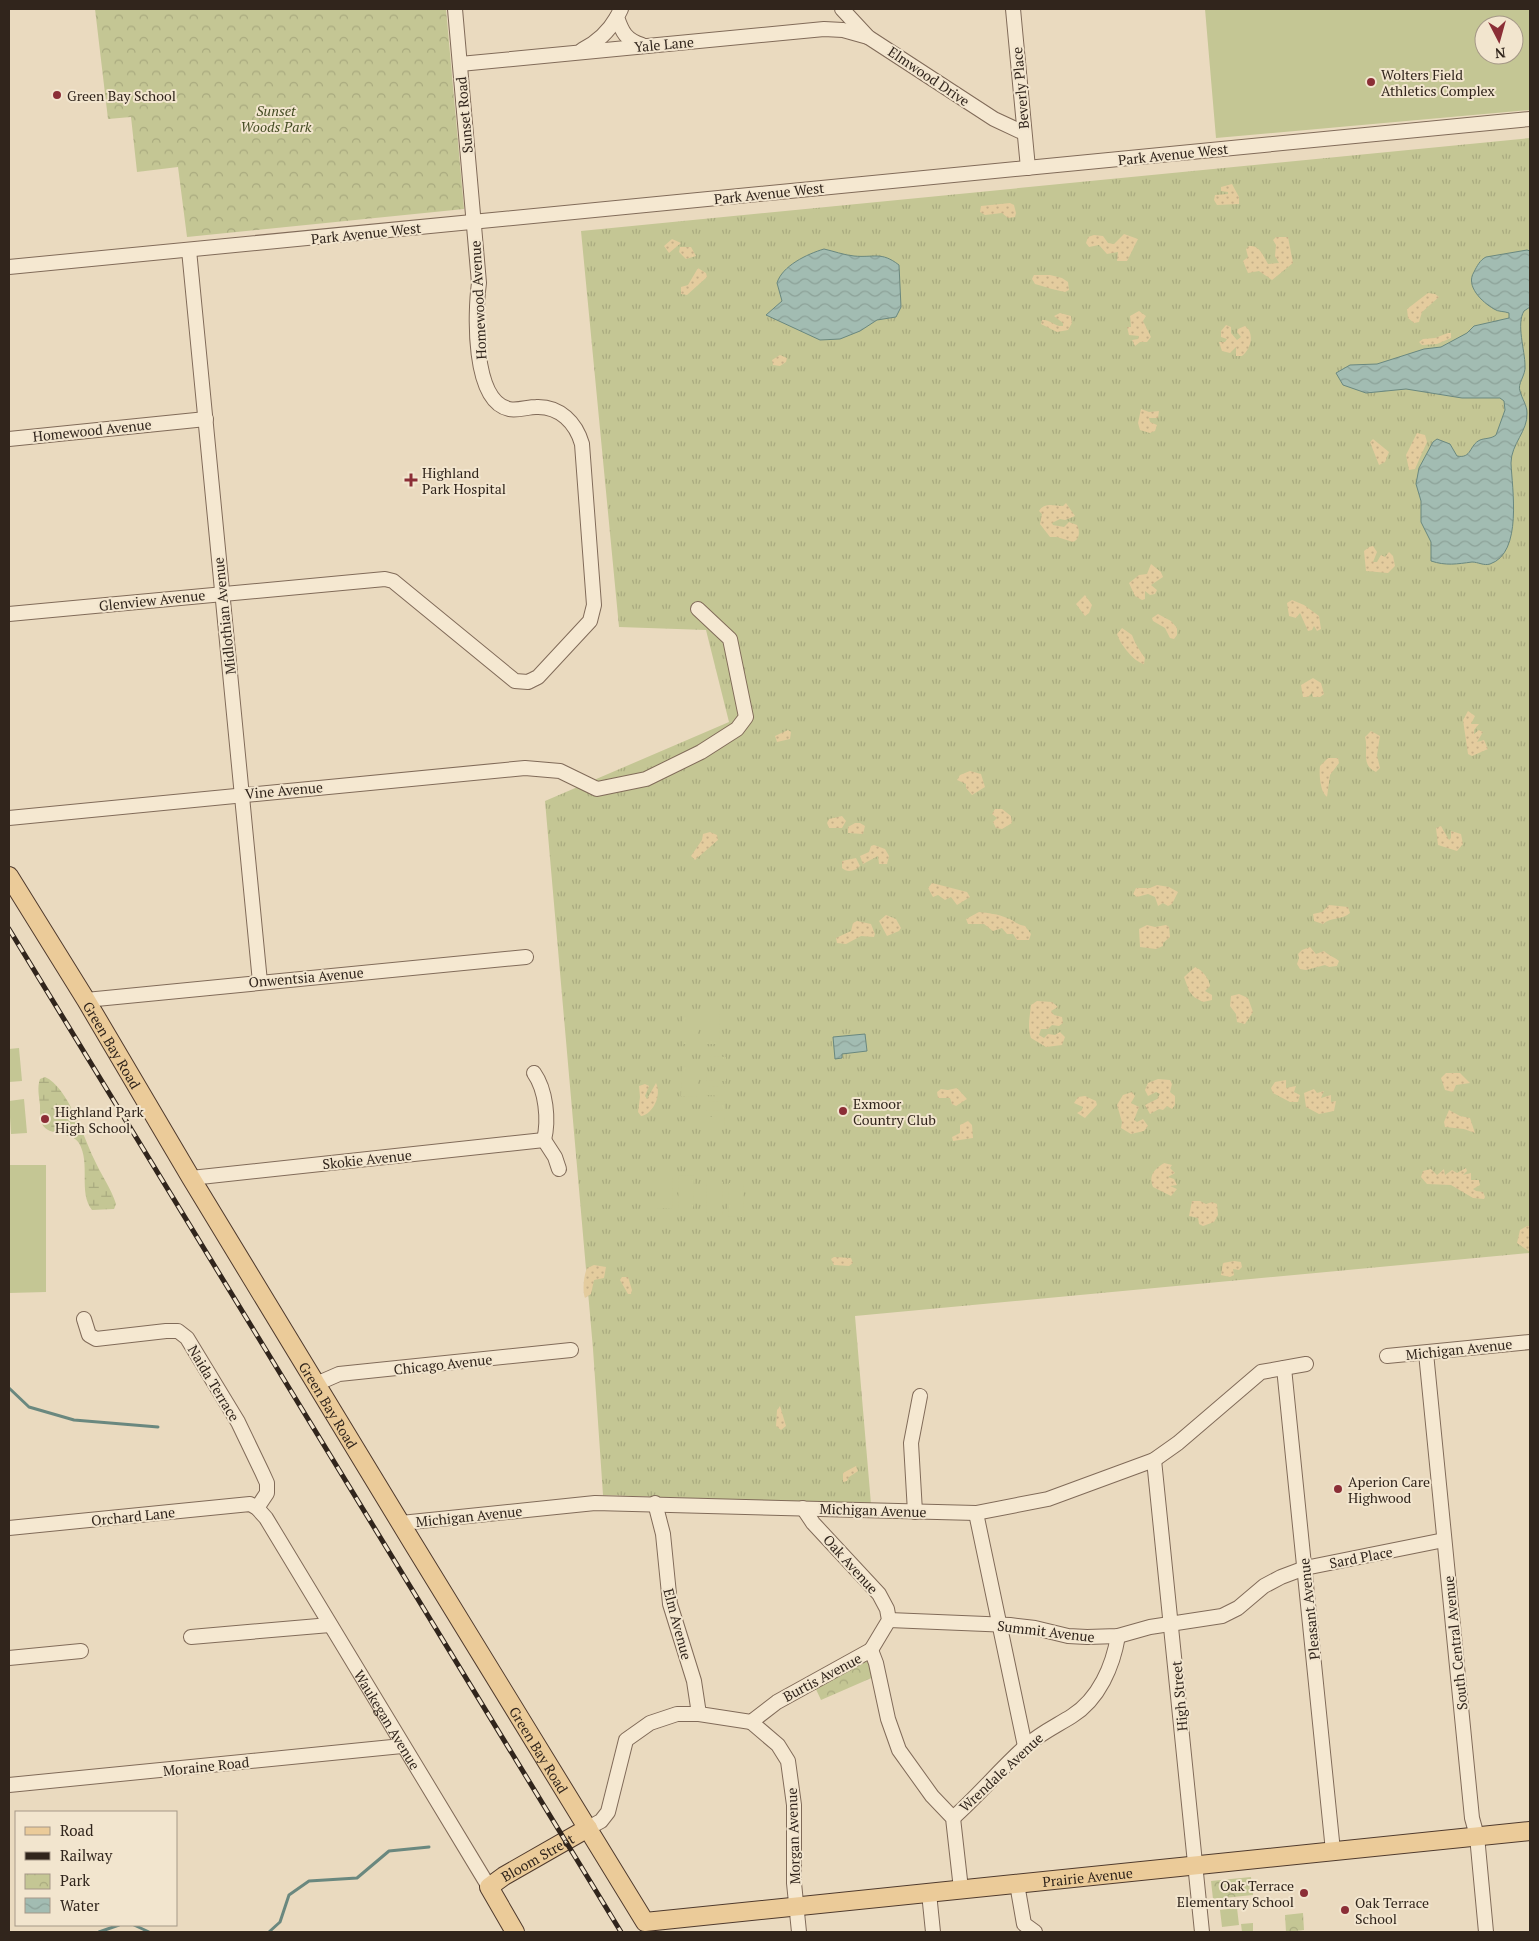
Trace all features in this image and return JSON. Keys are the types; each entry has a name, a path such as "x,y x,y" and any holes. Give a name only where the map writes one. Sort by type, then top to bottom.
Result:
{"main road":[{"name":"Green Bay Road","path":"9,876 86,1000 191,1178 401,1524 648,1927"},
{"name":"Bloom Street","path":"489,1888 504,1876 588,1828"},
{"name":"Prairie Avenue","path":"648,1927 796,1906 1530,1831"},
{"path":"504,1876 505,1899 514,1929"},
{"name":"Waukegan Avenue","path":"489,1888 514,1929"}],"street":[{"name":"Sunset Road","path":"455,9 473,222"},
{"name":"Elmwood Drive","path":"842,9 868,37 994,119 1024,133"},
{"name":"Beverly Place","path":"1013,9 1028,168"},
{"path":"619,13 630,42 646,46"},
{"path":"579,52 590,46 604,34 619,13"},
{"name":"Yale Lane","path":"460,64 824,29 844,30 868,37"},
{"name":"Park Avenue West","path":"9,267 1530,119"},
{"name":"Homewood Avenue","path":"384,579 393,581 515,681 528,682 538,677 590,620 594,605 582,444 578,429 557,410 538,407 509,409 492,399 485,388 481,368 476,305 479,283 473,222"},
{"name":"Midlothian Avenue","path":"189,250 260,982"},
{"name":"Homewood Avenue","path":"9,439 206,419"},
{"name":"Glenview Avenue","path":"9,614 384,579"},
{"name":"Vine Avenue","path":"9,818 525,768 560,771 598,789 646,779 701,752 737,729 746,717 730,639 698,609"},
{"name":"Onwentsia Avenue","path":"86,1000 526,957"},
{"path":"534,1073 541,1084 546,1121 544,1140 555,1157 559,1169"},
{"name":"Skokie Avenue","path":"191,1178 544,1140"},
{"name":"Naida Terrace","path":"84,1319 89,1335 96,1338 172,1331 182,1333 187,1338 238,1422 262,1472 267,1493 257,1508"},
{"name":"Michigan Avenue","path":"1387,1356 1530,1342"},
{"name":"Chicago Avenue","path":"316,1384 339,1374 571,1350"},
{"name":"South Central Avenue","path":"1426,1353 1472,1818 1477,1836 1486,1932"},
{"name":"Michigan Avenue","path":"401,1524 595,1503 976,1513 1048,1499 1154,1460 1178,1443 1261,1372 1306,1364"},
{"name":"Pleasant Avenue","path":"1284,1368 1306,1568 1333,1851"},
{"path":"915,1512 911,1443 920,1396"},
{"name":"High Street","path":"1154,1460 1202,1932"},
{"name":"Orchard Lane","path":"9,1528 250,1504 257,1508"},
{"name":"Elm Avenue","path":"655,1504 664,1534 670,1604 694,1681 699,1714"},
{"name":"Waukegan Avenue","path":"257,1508 265,1517 489,1888"},
{"name":"Oak Avenue","path":"803,1508 813,1523 879,1594 887,1609 889,1620"},
{"path":"976,1513 1025,1746"},
{"name":"Sard Place","path":"1172,1624 1222,1616 1238,1608 1264,1586 1281,1576 1306,1568 1444,1540"},
{"path":"871,1650 889,1620"},
{"name":"Summit Avenue","path":"889,1620 999,1624 1035,1628 1068,1636 1118,1636 1172,1624"},
{"path":"191,1637 330,1625"},
{"name":"Wrendale Avenue","path":"953,1818 1025,1746 1048,1728 1073,1715 1087,1704 1109,1672 1118,1636"},
{"name":"Burtis Avenue","path":"751,1722 777,1702 871,1650 893,1737 899,1750 932,1796 953,1818"},
{"path":"9,1658 81,1651"},
{"path":"588,1828 601,1820 608,1812 626,1740 650,1723 670,1715 699,1714 751,1722"},
{"name":"Morgan Avenue","path":"751,1722 778,1745 788,1760 795,1815 794,1883 799,1932"},
{"name":"Moraine Road","path":"9,1785 402,1746"},
{"path":"953,1818 961,1889"},
{"path":"1017,1884 1024,1924 1035,1932"},
{"path":"929,1893 933,1932"}],"green space":[{"name":"Sunset Woods Park","path":"95,9 446,9 464,209 187,237 178,167 137,172 131,117 108,119"},
{"name":"Wolters Field Athletics Complex","path":"1205,9 1530,9 1530,110 1216,138"},
{"name":"Exmoor Country Club","path":"1530,138 1530,1253 855,1316 871,1504 603,1495 593,1349 545,801 729,722 706,630 619,627 581,231"},
{"path":"682,1010 698,1010 698,1044 682,1044"},
{"path":"704,1010 720,1010 719,1044 704,1044"},
{"path":"19,1048 22,1081 9,1082 9,1049"},
{"path":"707,1056 726,1057 726,1066 707,1065"},
{"path":"682,1063 697,1063 697,1097 681,1096"},
{"path":"707,1072 726,1072 726,1081 706,1080"},
{"path":"45,1077 61,1091 68,1102 114,1198 116,1204 114,1209 92,1210 86,1195 84,1160 79,1143 70,1136 49,1131 42,1124 38,1092 40,1079"},
{"path":"706,1086 725,1087 725,1096 706,1095"},
{"path":"24,1099 27,1133 11,1134 9,1101"},
{"path":"706,1101 725,1102 725,1111 706,1110"},
{"path":"705,1117 725,1117 724,1126 705,1126"},
{"path":"9,1165 46,1165 46,1292 9,1293"},
{"path":"657,1175 673,1175 672,1209 657,1208"},
{"path":"679,1175 694,1176 693,1209 678,1209"},
{"path":"707,1182 723,1182 722,1216 706,1216"},
{"path":"729,1183 744,1183 743,1217 728,1216"},
{"path":"863,1660 870,1662 876,1676 821,1700 814,1685"},
{"path":"1251,1877 1253,1895 1213,1899 1211,1881"},
{"path":"1237,1908 1239,1925 1222,1927 1220,1910"},
{"path":"1303,1913 1304,1930 1286,1932 1285,1915"},
{"path":"1253,1923 1253,1931 1256,1932 1242,1932 1241,1924"}],"sand":[{"path":"1232,184 1239,197 1239,204 1217,205 1214,200 1215,195 1228,194 1228,192 1221,191 1221,187"},
{"path":"1010,203 1014,205 1015,217 1008,218 1002,213 985,215 980,212 981,206"},
{"path":"1124,234 1138,239 1127,261 1117,261 1118,252 1107,254 1099,245 1089,247 1086,243 1088,237 1094,235 1103,236 1108,243 1114,244"},
{"path":"1276,237 1288,237 1293,263 1272,280 1259,271 1248,273 1243,261 1248,257 1246,249 1249,246 1259,249 1268,264 1279,263 1275,256 1276,245 1273,240"},
{"path":"672,239 681,243 669,253 664,246"},
{"path":"680,247 691,247 696,256 686,259 679,252"},
{"path":"698,268 706,273 707,277 687,295 681,294 681,287 688,285"},
{"path":"1034,275 1050,275 1062,278 1068,282 1069,290 1065,292 1035,284 1032,279"},
{"path":"1428,293 1439,297 1422,312 1419,322 1414,323 1408,318 1407,309"},
{"path":"1139,311 1146,316 1143,321 1151,337 1147,342 1140,342 1135,346 1132,340 1138,339 1139,336 1129,335 1127,327 1131,327 1130,316"},
{"path":"1060,313 1071,316 1072,323 1068,330 1057,332 1041,324 1042,320 1045,320 1063,326 1063,323 1054,316"},
{"path":"1226,325 1231,327 1231,333 1237,340 1241,337 1237,332 1238,329 1245,326 1248,329 1251,341 1248,349 1242,356 1236,356 1236,347 1230,353 1222,351 1219,342 1225,342 1227,339 1221,337 1221,331"},
{"path":"1451,333 1451,338 1437,344 1422,345 1419,342 1423,339 1435,338"},
{"path":"780,355 787,358 786,362 780,366 773,365 772,360"},
{"path":"1141,409 1149,412 1159,411 1158,418 1149,418 1150,422 1157,425 1155,431 1150,433 1140,430 1138,423"},
{"path":"1417,433 1425,435 1427,442 1415,469 1409,470 1406,455"},
{"path":"1373,439 1389,452 1385,462 1379,465 1370,442"},
{"path":"1066,503 1075,516 1052,523 1053,525 1064,527 1069,522 1077,525 1079,535 1073,542 1050,537 1040,524 1042,514 1039,511 1041,508 1050,505 1063,506"},
{"path":"1373,546 1377,552 1373,562 1377,562 1381,555 1385,557 1389,552 1393,556 1395,566 1388,573 1366,571 1364,551"},
{"path":"1151,564 1161,572 1163,577 1151,585 1157,590 1155,594 1150,595 1145,591 1145,599 1142,600 1135,596 1129,583 1139,575 1147,574"},
{"path":"1085,595 1092,605 1089,613 1085,616 1076,604"},
{"path":"1292,600 1304,605 1319,616 1321,629 1317,631 1314,626 1312,630 1308,631 1300,613 1296,618 1289,616 1287,603"},
{"path":"1158,614 1171,621 1177,628 1177,635 1174,639 1170,638 1165,628 1153,621 1152,618"},
{"path":"1122,628 1132,635 1145,658 1144,664 1132,656 1121,643 1117,634"},
{"path":"1313,678 1321,683 1324,694 1320,697 1313,697 1312,693 1308,697 1303,697 1301,685"},
{"path":"1468,711 1475,716 1471,724 1479,724 1474,730 1474,734 1479,730 1483,732 1477,742 1484,740 1488,749 1472,756 1468,754 1463,720"},
{"path":"788,730 791,732 790,739 777,742 775,736"},
{"path":"1371,731 1380,736 1377,755 1380,768 1376,772 1368,765 1366,757 1365,737"},
{"path":"1328,758 1338,758 1339,763 1330,775 1327,797 1321,787 1320,766"},
{"path":"970,771 981,774 985,787 972,795 966,788 966,784 957,780 960,775"},
{"path":"995,809 1002,809 1011,816 1012,823 1002,829 996,828 993,822 997,818 992,814"},
{"path":"842,816 846,821 842,828 829,828 827,823 829,819"},
{"path":"855,823 865,826 863,834 848,833 848,827"},
{"path":"1441,826 1449,840 1451,838 1451,831 1461,834 1463,844 1457,851 1438,845 1436,828"},
{"path":"710,832 717,835 718,840 695,860 691,856 702,840 703,834"},
{"path":"874,845 885,849 889,856 887,864 879,864 878,856 863,864 860,856 869,852 871,846"},
{"path":"856,858 860,866 858,868 849,871 842,868 842,861"},
{"path":"932,883 967,892 970,897 957,905 951,897 945,900 938,895 933,897 928,888"},
{"path":"1157,885 1169,887 1178,892 1172,904 1168,906 1163,903 1158,906 1155,897 1148,894 1137,897 1133,894 1136,888 1150,888"},
{"path":"1329,905 1348,907 1350,913 1323,924 1314,921 1313,914 1322,912"},
{"path":"979,912 1010,919 1025,926 1031,934 1029,940 1017,940 1013,934 1007,934 1002,928 993,931 984,924 968,924 966,919"},
{"path":"886,915 896,919 901,928 899,931 887,936 879,921"},
{"path":"857,921 871,924 875,934 874,937 861,936 846,944 837,943 836,938 851,931 853,923"},
{"path":"1147,925 1155,927 1166,925 1169,927 1170,937 1163,943 1163,946 1156,949 1140,947 1139,929"},
{"path":"1310,947 1316,954 1324,951 1339,961 1337,966 1329,967 1325,965 1306,970 1300,969 1297,964 1298,954"},
{"path":"1195,967 1207,977 1210,986 1205,991 1212,995 1212,1000 1203,1002 1194,997 1189,991 1184,977"},
{"path":"1239,994 1248,998 1253,1012 1245,1024 1237,1022 1236,1014 1230,1006 1231,996"},
{"path":"1037,1001 1052,1002 1058,1007 1051,1011 1054,1015 1062,1017 1063,1023 1059,1026 1052,1025 1048,1029 1041,1029 1039,1035 1044,1038 1048,1034 1055,1035 1060,1032 1065,1037 1062,1045 1046,1047 1031,1038 1029,1026 1031,1005"},
{"path":"1446,1073 1460,1073 1470,1083 1456,1085 1453,1092 1445,1090 1441,1078"},
{"path":"1158,1079 1170,1080 1172,1084 1170,1092 1175,1096 1175,1105 1172,1109 1167,1106 1163,1110 1159,1109 1150,1114 1145,1105 1157,1099 1160,1094 1156,1092 1148,1096 1145,1090 1148,1083"},
{"path":"1286,1080 1286,1088 1296,1086 1294,1092 1300,1095 1298,1102 1290,1102 1273,1093 1271,1088 1275,1082"},
{"path":"656,1083 658,1093 653,1108 641,1116 638,1112 639,1086 645,1084 649,1086 645,1096 647,1099"},
{"path":"957,1088 967,1099 956,1106 952,1104 950,1098 938,1098 937,1092 941,1089"},
{"path":"1314,1089 1317,1093 1324,1091 1321,1098 1331,1095 1331,1102 1336,1101 1334,1111 1319,1114 1306,1107 1304,1093"},
{"path":"1132,1092 1135,1096 1131,1103 1139,1107 1134,1120 1137,1122 1143,1119 1148,1126 1144,1131 1131,1134 1121,1128 1122,1122 1117,1105 1123,1095"},
{"path":"1085,1096 1096,1101 1097,1105 1085,1118 1077,1113 1083,1107 1074,1103 1078,1097"},
{"path":"1449,1110 1460,1116 1470,1118 1475,1133 1464,1129 1445,1127 1444,1122"},
{"path":"968,1121 972,1125 973,1138 953,1141 952,1137 960,1133 960,1125"},
{"path":"1164,1163 1172,1165 1170,1168 1175,1173 1168,1177 1174,1179 1177,1185 1170,1186 1177,1189 1171,1196 1153,1187 1151,1179 1153,1173"},
{"path":"1466,1168 1467,1171 1463,1175 1471,1173 1471,1180 1479,1180 1480,1185 1473,1189 1483,1192 1484,1199 1473,1198 1451,1185 1427,1184 1421,1177 1423,1171 1431,1169 1437,1175 1444,1169 1445,1175 1452,1170 1457,1173"},
{"path":"1192,1201 1217,1204 1218,1215 1214,1222 1203,1226 1199,1224 1198,1218 1189,1216"},
{"path":"1530,1226 1530,1252 1517,1243 1520,1230"},
{"path":"834,1257 851,1258 853,1263 849,1266 834,1265 831,1259"},
{"path":"1241,1262 1242,1267 1239,1270 1233,1269 1234,1275 1230,1277 1221,1275 1223,1263"},
{"path":"594,1265 606,1267 604,1278 594,1280 591,1294 585,1298 584,1278 587,1268"},
{"path":"622,1277 628,1277 632,1290 631,1294 628,1294 620,1280"},
{"path":"780,1406 786,1426 781,1430 776,1426 777,1410"},
{"path":"856,1466 858,1471 849,1477 847,1481 843,1482 843,1473"}],"water":[{"path":"824,249 854,256 887,258 899,265 901,307 896,317 877,320 860,331 840,339 820,340 766,315 782,301 777,283 784,271 803,257"},
{"path":"1530,251 1530,307 1524,311 1521,323 1525,369 1519,388 1526,407 1527,420 1514,450 1511,463 1513,519 1511,534 1507,547 1500,558 1490,564 1472,562 1456,564 1436,563 1431,561 1431,542 1421,522 1421,501 1416,484 1419,468 1433,442 1437,439 1450,444 1457,456 1462,456 1468,454 1476,442 1496,435 1505,410 1504,401 1500,398 1462,398 1406,389 1366,393 1343,385 1336,373 1350,365 1377,364 1424,349 1441,347 1467,333 1474,326 1509,318 1509,313 1496,310 1480,298 1473,288 1472,277 1479,263 1486,257"},
{"path":"865,1034 867,1051 842,1054 842,1058 835,1059 833,1037"}],"waterway":[{"path":"9,1388 29,1407 74,1420 158,1427"},
{"path":"269,1932 280,1922 289,1895 309,1881 357,1878 389,1851 429,1847"},
{"path":"99,1932 116,1926"},
{"path":"136,1926 149,1932"}],"railway":[{"path":"9,929 621,1932"}],"place":[{"name":"Wolters Field Athletics Complex","path":"1371,82"},
{"name":"Green Bay School","path":"57,95"},
{"name":"Highland Park Hospital","path":"411,480"},
{"name":"Exmoor Country Club","path":"843,1111"},
{"name":"Highland Park High School","path":"45,1119"},
{"name":"Aperion Care Highwood","path":"1338,1489"},
{"name":"Oak Terrace Elementary School","path":"1304,1893"},
{"name":"Oak Terrace School","path":"1345,1910"}]}
